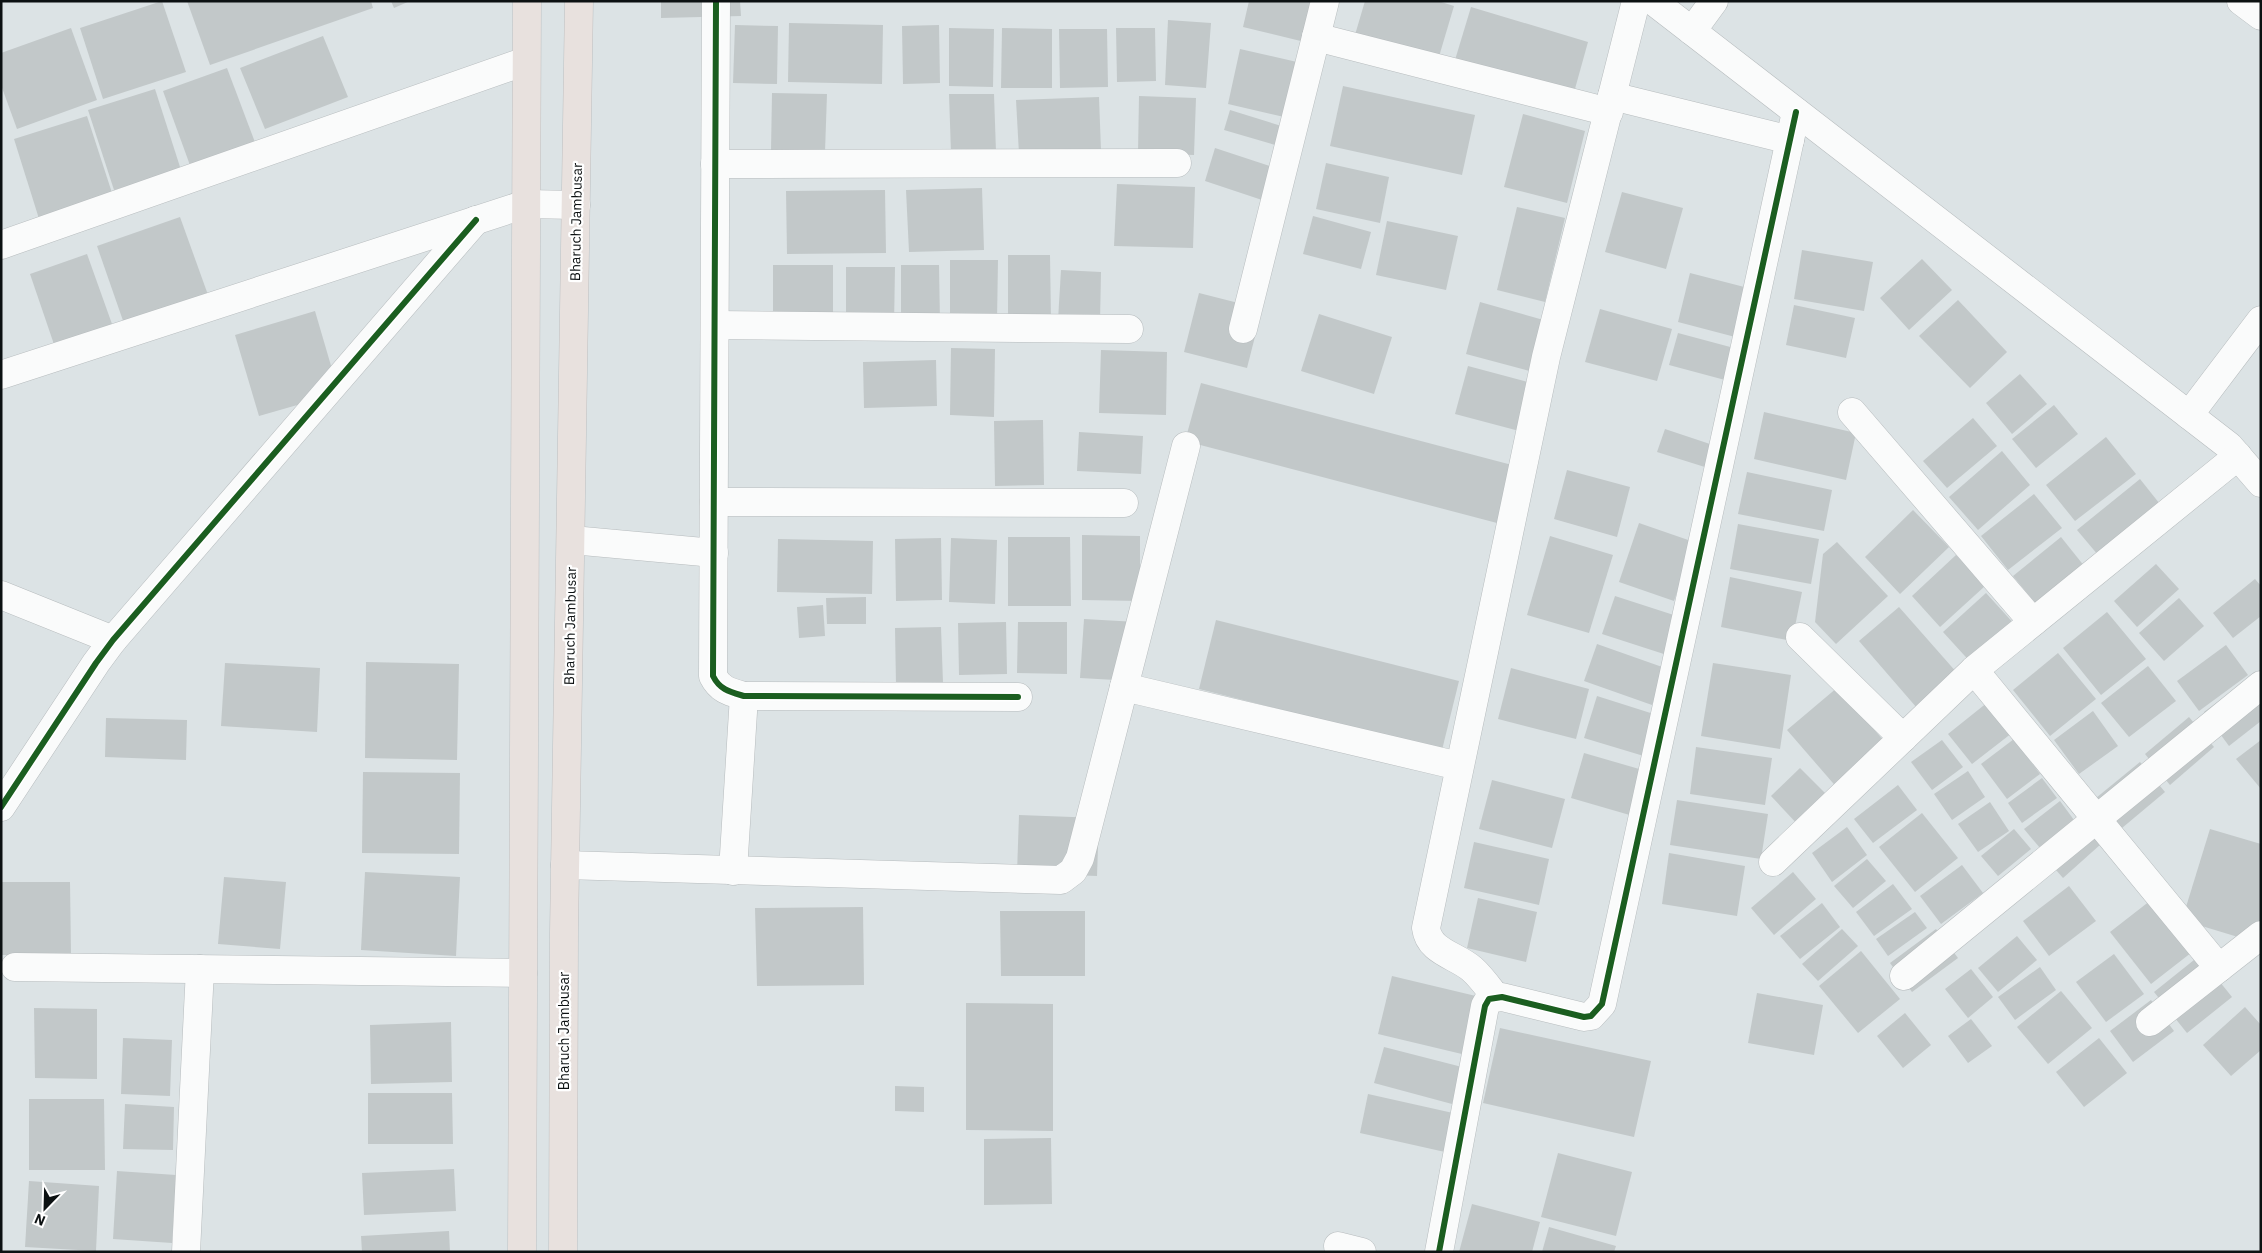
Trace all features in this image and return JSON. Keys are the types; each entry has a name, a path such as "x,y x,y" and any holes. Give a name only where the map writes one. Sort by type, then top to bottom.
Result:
{"main road":[{"path":"522,1252 526,1"},
{"name":"Bharuch Jambusar","path":"563,1252 565,865 572,540 579,1"}],"street":[{"path":"716,1 713,676 718,685 729,692 744,696 1018,697"},
{"path":"1243,329 1325,1"},
{"path":"1636,1 1546,357 1428,918 1427,935 1440,950 1474,970 1495,996 1584,1017 1591,1016 1602,1004 1796,112"},
{"path":"1653,1 2229,446 2261,483"},
{"path":"1692,31 1714,1"},
{"path":"2241,1 2261,16"},
{"path":"1316,37 1610,104 1790,140"},
{"path":"1,245 526,61"},
{"path":"715,164 1177,163"},
{"path":"1,375 526,204 576,206"},
{"path":"1,808 113,640 476,220"},
{"path":"2189,415 2261,320"},
{"path":"715,325 1129,329"},
{"path":"1852,412 2033,622"},
{"path":"565,865 1061,880 1073,871 1080,858 1186,446"},
{"path":"1773,862 1974,670 2238,456"},
{"path":"714,502 1124,503"},
{"path":"572,540 714,553"},
{"path":"1,595 113,640"},
{"path":"1800,637 1903,738"},
{"path":"1974,670 2219,968"},
{"path":"1904,976 2261,685"},
{"path":"1124,687 1460,766"},
{"path":"733,871 744,696"},
{"path":"2150,1022 2261,935"},
{"path":"15,967 523,973"},
{"path":"186,1252 200,969"},
{"path":"1439,1252 1485,1006 1489,999 1495,996"}],"building":[{"path":"162,1 186,72 103,99 80,28"},
{"path":"187,1 371,1 373,8 210,65"},
{"path":"391,1 410,1 394,8"},
{"path":"661,1 740,1 741,16 661,18"},
{"path":"1249,1 1322,1 1313,44 1243,27"},
{"path":"1365,1 1438,1 1454,6 1435,70 1352,45"},
{"path":"1471,7 1588,42 1573,96 1455,60"},
{"path":"1168,20 1211,23 1206,88 1165,85"},
{"path":"789,23 883,25 882,84 788,82"},
{"path":"735,25 778,26 777,84 733,83"},
{"path":"939,25 940,83 903,84 902,26"},
{"path":"71,28 97,100 17,129 1,85 1,53"},
{"path":"949,28 994,29 993,87 949,86"},
{"path":"1002,28 1052,29 1052,88 1001,88"},
{"path":"1116,28 1155,28 1156,81 1117,82"},
{"path":"1059,29 1107,29 1108,87 1060,88"},
{"path":"323,36 348,97 265,129 240,68"},
{"path":"1240,49 1310,65 1297,120 1228,104"},
{"path":"227,68 256,145 191,168 163,91"},
{"path":"1343,86 1475,115 1462,175 1330,146"},
{"path":"155,89 181,170 114,190 88,110"},
{"path":"772,93 827,94 825,152 771,151"},
{"path":"949,94 994,94 996,152 951,153"},
{"path":"1139,96 1196,98 1194,155 1138,153"},
{"path":"1099,97 1101,151 1019,154 1016,100"},
{"path":"1230,110 1288,128 1282,147 1224,130"},
{"path":"1523,114 1585,131 1567,203 1504,187"},
{"path":"87,116 114,199 40,222 14,139"},
{"path":"1215,148 1276,168 1265,201 1205,181"},
{"path":"1326,163 1389,177 1380,223 1316,209"},
{"path":"1117,184 1195,187 1193,248 1114,246"},
{"path":"982,188 984,250 909,252 906,190"},
{"path":"885,190 886,253 787,254 786,191"},
{"path":"1622,192 1683,208 1666,269 1605,252"},
{"path":"1517,207 1565,218 1545,302 1497,290"},
{"path":"1313,216 1371,232 1361,269 1303,254"},
{"path":"180,217 212,306 128,335 97,246"},
{"path":"1387,221 1458,236 1446,290 1376,275"},
{"path":"1802,250 1873,262 1864,311 1794,299"},
{"path":"87,254 117,338 59,359 30,274"},
{"path":"1008,255 1050,255 1051,322 1008,323"},
{"path":"1922,259 1952,290 1909,330 1880,298"},
{"path":"950,260 998,260 997,321 950,321"},
{"path":"773,265 833,265 833,328 773,328"},
{"path":"901,265 939,265 940,322 901,322"},
{"path":"846,267 895,267 894,326 846,326"},
{"path":"1061,270 1101,272 1100,322 1058,320"},
{"path":"1690,273 1752,289 1739,338 1678,322"},
{"path":"1199,293 1262,309 1247,368 1184,352"},
{"path":"1958,300 2007,352 1970,388 1919,336"},
{"path":"1480,302 1547,321 1533,372 1466,354"},
{"path":"1794,305 1855,318 1846,358 1786,345"},
{"path":"1600,309 1672,329 1657,381 1585,362"},
{"path":"315,311 339,393 259,416 235,335"},
{"path":"1319,314 1392,337 1374,394 1301,371"},
{"path":"1678,333 1734,348 1725,380 1669,365"},
{"path":"951,348 995,349 994,417 950,415"},
{"path":"1101,350 1167,352 1166,415 1099,413"},
{"path":"936,360 937,406 864,408 863,362"},
{"path":"1468,366 1535,384 1523,432 1455,414"},
{"path":"2020,374 2047,404 2012,434 1986,403"},
{"path":"1201,383 1512,465 1497,523 1185,441"},
{"path":"2054,405 2078,434 2036,468 2012,439"},
{"path":"1764,412 1856,433 1846,480 1754,459"},
{"path":"1973,418 1997,446 1947,488 1923,461"},
{"path":"1043,420 1044,485 995,486 994,421"},
{"path":"1665,429 1716,446 1708,468 1657,452"},
{"path":"1079,432 1143,436 1141,474 1077,471"},
{"path":"2106,437 2136,474 2075,521 2046,485"},
{"path":"2002,451 2030,485 1978,530 1949,497"},
{"path":"1567,470 1630,487 1617,537 1554,519"},
{"path":"1747,472 1832,490 1824,531 1738,514"},
{"path":"2140,479 2171,518 2109,568 2077,530"},
{"path":"2034,494 2062,528 2008,570 1981,536"},
{"path":"1913,510 1949,547 1900,594 1865,557"},
{"path":"1639,523 1694,542 1674,601 1619,582"},
{"path":"1738,524 1819,539 1811,584 1730,569"},
{"path":"1082,535 1140,536 1140,601 1082,600"},
{"path":"1550,536 1613,555 1589,633 1527,615"},
{"path":"1008,537 1070,537 1071,606 1008,606"},
{"path":"2061,537 2089,572 2041,610 2013,576"},
{"path":"941,538 942,600 896,601 895,539"},
{"path":"951,538 997,540 995,604 949,602"},
{"path":"778,539 873,541 872,594 777,592"},
{"path":"1837,542 1888,596 1836,644 1815,622 1823,554"},
{"path":"1956,555 1985,586 1940,627 1912,596"},
{"path":"2156,564 2179,589 2137,627 2114,601"},
{"path":"1730,577 1802,592 1792,641 1721,627"},
{"path":"2255,579 2261,586 2261,616 2233,638 2213,613"},
{"path":"1986,593 2017,627 1974,666 1943,632"},
{"path":"1615,596 1683,618 1670,656 1602,634"},
{"path":"866,597 866,624 827,624 826,598"},
{"path":"2179,598 2204,626 2164,661 2139,633"},
{"path":"823,605 825,636 799,638 797,607"},
{"path":"1899,607 1958,674 1917,708 1859,641"},
{"path":"2107,612 2146,659 2101,695 2063,648"},
{"path":"1084,619 1137,622 1133,681 1080,678"},
{"path":"1216,620 1459,681 1442,750 1199,689"},
{"path":"1006,622 1007,674 959,675 958,623"},
{"path":"1018,622 1067,622 1067,674 1017,673"},
{"path":"941,627 943,683 896,685 895,628"},
{"path":"1597,644 1665,668 1652,705 1584,681"},
{"path":"2226,645 2248,675 2199,711 2177,681"},
{"path":"2058,653 2096,699 2050,736 2013,690"},
{"path":"366,662 459,664 457,760 365,758"},
{"path":"225,663 320,668 317,732 221,726"},
{"path":"1713,663 1791,675 1780,749 1701,736"},
{"path":"2148,666 2176,701 2129,737 2101,703"},
{"path":"1511,668 1589,689 1576,739 1498,719"},
{"path":"2255,674 2261,681 2261,721 2229,746 2204,712"},
{"path":"1838,687 1889,747 1839,790 1787,730"},
{"path":"1597,696 1660,716 1647,757 1584,738"},
{"path":"1988,702 2012,733 1972,764 1948,734"},
{"path":"2093,711 2118,746 2079,774 2054,740"},
{"path":"2189,717 2214,747 2170,785 2145,754"},
{"path":"106,718 187,720 186,760 105,757"},
{"path":"2014,739 2040,774 2007,799 1981,764"},
{"path":"1942,740 1963,767 1932,790 1911,762"},
{"path":"2261,740 2261,789 2236,759"},
{"path":"1696,747 1772,758 1765,805 1690,794"},
{"path":"1584,753 1653,773 1640,818 1571,798"},
{"path":"2140,762 2165,792 2122,828 2096,798"},
{"path":"1800,768 1830,798 1800,827 1771,796"},
{"path":"1968,771 1985,797 1952,820 1934,794"},
{"path":"363,772 460,773 459,854 362,853"},
{"path":"2042,778 2057,798 2022,823 2008,803"},
{"path":"1492,780 1565,799 1552,848 1479,829"},
{"path":"1898,785 1917,810 1873,843 1854,819"},
{"path":"1677,800 1768,814 1761,859 1670,845"},
{"path":"2060,801 2074,820 2040,848 2024,829"},
{"path":"1990,802 2009,831 1978,852 1958,824"},
{"path":"1922,813 1958,858 1915,892 1879,847"},
{"path":"1019,815 1099,818 1097,876 1017,873"},
{"path":"2079,820 2101,844 2063,878 2041,853"},
{"path":"1847,827 1867,855 1832,882 1812,853"},
{"path":"2014,829 2031,849 1998,876 1981,856"},
{"path":"2210,829 2261,844 2261,944 2182,920"},
{"path":"1474,842 1549,859 1539,905 1464,888"},
{"path":"1669,853 1745,866 1737,916 1662,904"},
{"path":"1867,859 1886,881 1853,908 1834,886"},
{"path":"1962,865 1983,893 1941,924 1920,896"},
{"path":"365,872 460,877 456,956 361,950"},
{"path":"1793,872 1816,899 1774,935 1751,908"},
{"path":"224,877 286,882 280,949 218,944"},
{"path":"1,882 70,882 71,955 1,955"},
{"path":"1893,884 1912,909 1874,936 1856,912"},
{"path":"2069,886 2096,921 2049,956 2023,921"},
{"path":"2155,897 2196,949 2151,984 2110,932"},
{"path":"1478,898 1537,912 1526,962 1467,948"},
{"path":"1822,903 1840,927 1800,959 1780,936"},
{"path":"863,907 864,985 757,986 755,908"},
{"path":"1000,911 1085,911 1085,976 1001,976"},
{"path":"1915,912 1927,928 1888,956 1876,939"},
{"path":"1842,929 1858,946 1818,981 1802,964"},
{"path":"1936,929 1958,958 1912,992 1890,963"},
{"path":"2017,936 2037,960 1998,992 1978,968"},
{"path":"1861,951 1900,999 1858,1033 1819,986"},
{"path":"2114,954 2144,994 2106,1022 2076,982"},
{"path":"2199,956 2232,997 2187,1033 2154,992"},
{"path":"2040,967 2056,990 2015,1020 1998,997"},
{"path":"1971,969 1993,997 1968,1018 1945,989"},
{"path":"1392,976 1480,997 1466,1055 1378,1034"},
{"path":"2061,991 2092,1028 2048,1064 2017,1027"},
{"path":"1757,993 1823,1005 1814,1055 1748,1043"},
{"path":"2151,1000 2174,1031 2133,1062 2110,1031"},
{"path":"966,1003 1053,1004 1053,1131 966,1130"},
{"path":"2245,1007 2261,1025 2261,1050 2231,1076 2203,1045"},
{"path":"34,1008 97,1009 97,1079 35,1078"},
{"path":"1905,1013 1931,1045 1903,1068 1877,1036"},
{"path":"1971,1019 1992,1046 1968,1063 1948,1036"},
{"path":"451,1022 452,1082 371,1084 370,1025"},
{"path":"1500,1028 1651,1061 1634,1137 1483,1103"},
{"path":"123,1038 172,1040 170,1096 121,1094"},
{"path":"2099,1038 2127,1073 2084,1107 2056,1072"},
{"path":"1384,1047 1462,1067 1452,1104 1374,1083"},
{"path":"895,1086 924,1087 924,1112 895,1111"},
{"path":"368,1093 452,1093 453,1144 368,1144"},
{"path":"1368,1094 1453,1113 1445,1152 1360,1133"},
{"path":"29,1099 104,1099 105,1170 29,1170"},
{"path":"125,1104 174,1107 173,1150 123,1149"},
{"path":"1051,1138 1052,1204 984,1205 984,1139"},
{"path":"1558,1153 1632,1172 1616,1236 1541,1217"},
{"path":"454,1169 456,1211 364,1215 362,1173"},
{"path":"117,1171 176,1175 172,1243 113,1239"},
{"path":"29,1181 99,1186 96,1251 25,1247"},
{"path":"1472,1204 1540,1222 1532,1252 1459,1252"},
{"path":"1549,1227 1616,1246 1614,1252 1542,1252"},
{"path":"449,1231 450,1252 362,1252 361,1236"}],"cycle path":[{"path":"716,1 713,676 722,687 730,692 744,696 1018,697"},
{"path":"1439,1252 1485,1006 1489,999 1502,997 1584,1017 1591,1016 1602,1004 1796,112"},
{"path":"1,807 113,640 476,220"}]}
